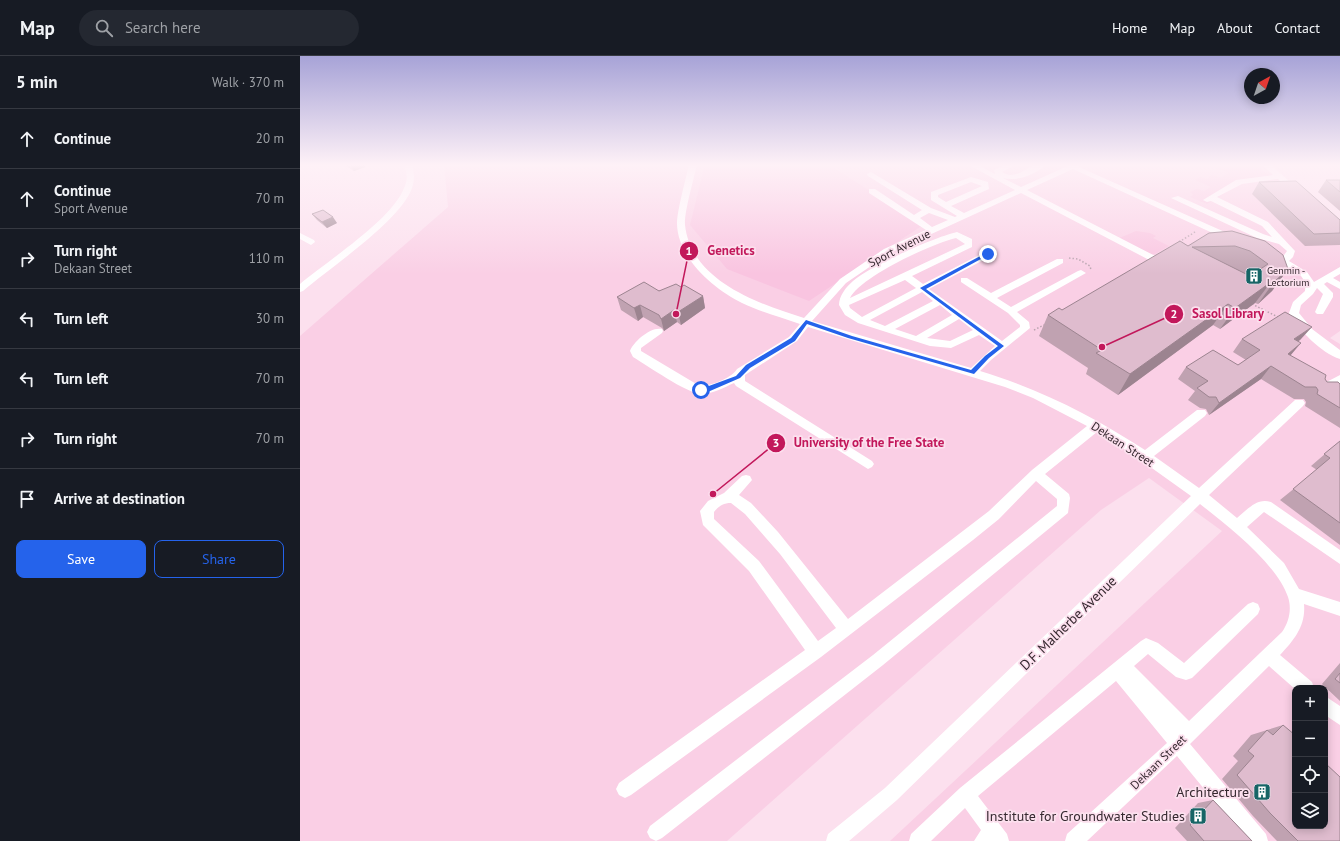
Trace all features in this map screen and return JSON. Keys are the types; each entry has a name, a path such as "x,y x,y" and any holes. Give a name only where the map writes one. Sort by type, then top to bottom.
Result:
{"street":[{"path":"300,289 381,224 394,210 400,201"},
{"name":"Dekaan Street","path":"686,201 681,223 685,244 698,264 718,283 737,296 766,309 850,337 972,373 1038,395 1096,426 1169,474 1238,526 1279,569 1294,594 1297,613 1295,627 1287,637 1184,738 1074,841"},
{"path":"887,201 932,231"},
{"path":"913,201 928,210 960,219"},
{"path":"939,201 946,205 960,219"},
{"path":"946,205 956,201"},
{"name":"Sport Avenue","path":"738,377 748,366 793,339 806,322 843,281 887,251 999,201"},
{"path":"1042,201 1158,261"},
{"path":"1152,201 1239,242"},
{"path":"1180,201 1268,239 1283,242"},
{"path":"1196,207 1207,201"},
{"path":"1217,201 1265,224 1291,251 1291,255 1282,262"},
{"path":"914,218 928,210"},
{"path":"300,236 311,242"},
{"path":"844,304 966,247 970,243 960,236 948,236 878,270 858,282 846,297 844,304 847,311 861,321 940,345 947,345 980,330"},
{"path":"1261,252 1300,271 1308,278 1319,283 1340,286"},
{"path":"861,321 988,254"},
{"path":"991,297 1060,261"},
{"path":"1340,270 1319,283 1296,304 1294,313 1302,324 1322,343 1340,355"},
{"path":"1011,311 1081,273"},
{"path":"906,276 1002,346"},
{"path":"964,280 1011,311 1025,324 1025,328 987,357 972,373"},
{"path":"1319,283 1328,293 1328,297 1320,312"},
{"path":"888,330 940,301"},
{"path":"918,339 959,315"},
{"path":"658,331 637,346 635,351 637,354 694,388 708,390 738,377 740,383 868,464"},
{"path":"1320,390 1340,379"},
{"name":"D.F. Malherbe Avenue","path":"835,841 891,794 1260,438 1299,403"},
{"path":"1145,457 1201,413"},
{"path":"625,789 816,652 994,515 1036,474 1096,426"},
{"path":"656,832 878,660 1063,510 1064,498 1036,474"},
{"path":"746,480 727,498 709,508 706,516 708,521 754,566 816,652"},
{"path":"727,498 736,500 750,510 791,555 846,629"},
{"path":"1238,526 1261,506 1266,506 1340,558"},
{"path":"1294,594 1340,609"},
{"path":"918,841 966,794 1146,646 1153,648 1182,671 1186,672 1254,609"},
{"path":"1268,655 1303,685"},
{"path":"1119,667 1184,738 1209,783 1259,841"},
{"path":"1328,707 1340,717"},
{"path":"966,794 992,838"}],"path":[{"path":"1179,242 1205,226"},
{"path":"1251,303 1281,318"},
{"path":"1014,337 1036,330 1050,322"}],"shaded area":[{"path":"447,201 1304,201 1340,234 1340,331 1330,338 1340,344 1340,841 890,841 1222,531 1149,478 1101,510 727,841 300,841 300,336 448,207"},
{"path":"696,201 885,201 923,225 809,301 727,269 690,225"},
{"path":"1199,201 1212,201 1207,204"},
{"path":"1136,231 1150,233 1156,236 1153,238 1169,246 1155,254 1151,254 1117,239"}],"building":[{"path":"1279,201 1318,201 1340,220 1340,233 1314,234"},
{"path":"323,210 333,217 322,222 312,214"},
{"path":"1232,231 1265,241 1283,255 1288,269 1273,283 1271,282 1235,308 1228,304 1130,374 1096,353 1102,350 1048,315 1059,308 1062,310 1180,241 1188,246 1209,233","holes":["1235,246 1250,251 1268,264 1250,276 1192,247"]},
{"path":"644,282 659,291 676,284 681,287 684,285 703,296 678,312 674,310 661,319 659,315 640,305 634,308 617,297"},
{"path":"1285,312 1312,327 1294,339 1301,343 1288,354 1326,375 1325,379 1327,382 1338,382 1340,384 1340,408 1317,394 1318,390 1316,387 1305,387 1271,366 1219,403 1216,397 1209,397 1197,388 1208,381 1186,367 1213,350 1238,365 1260,350 1242,339"},
{"path":"1340,441 1340,523 1293,489 1330,458 1324,454"},
{"path":"1340,673 1340,683 1335,679"},
{"name":"Architecture","path":"1283,725 1292,732 1292,829 1328,829 1328,766 1340,777 1340,841 1298,841 1270,813 1237,775 1254,756 1248,751 1267,730 1273,735"},
{"path":"1213,800 1252,841 1204,841 1190,825"}],"place":[{"name":"Genmin - Lectorium","path":"1254,276"},
{"name":"Genetics","path":"676,314"},
{"name":"Sasol Library","path":"1102,347"},
{"name":"University of the Free State","path":"713,494"},
{"name":"Architecture","path":"1262,792"},
{"name":"Institute for Groundwater Studies","path":"1198,816"}],"route":[{"path":"701,390 708,390 738,377 748,366 786,345 793,339 806,322 850,337 972,373 987,357 1002,346 923,288 988,254"}]}
